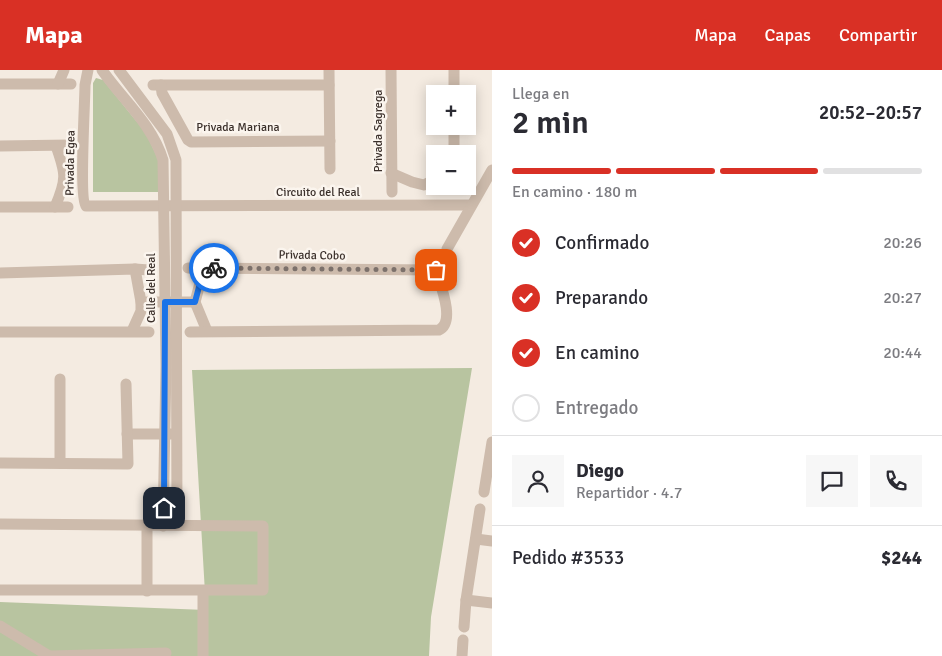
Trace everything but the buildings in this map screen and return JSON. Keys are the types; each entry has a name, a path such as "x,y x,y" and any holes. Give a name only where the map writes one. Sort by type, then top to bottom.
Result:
{"street":[{"path":"58,84 64,70"},
{"name":"Privada Egea","path":"88,70 85,85 83,203 86,206 164,206"},
{"name":"Calle del Real","path":"102,70 138,114 159,145 163,160 164,206 171,302"},
{"name":"Calle del Real","path":"119,70 167,134 176,160 177,206 171,302 171,365 177,434 177,525"},
{"path":"329,70 330,169"},
{"name":"Privada Sagrega","path":"391,70 392,192"},
{"path":"454,70 454,85"},
{"path":"0,84 71,84"},
{"name":"Privada Mariana","path":"330,85 157,85 188,140 191,142 330,140"},
{"path":"152,113 168,103"},
{"path":"0,146 70,145"},
{"path":"54,207 65,180 64,167 56,146"},
{"path":"190,332 439,330 444,325 448,311 436,270 492,170"},
{"path":"392,173 424,185 424,205"},
{"path":"65,180 83,180"},
{"name":"Circuito del Real","path":"164,206 471,205"},
{"path":"0,207 68,207"},
{"name":"Privada Cobo","path":"188,268 436,270"},
{"path":"204,268 195,302 207,331"},
{"path":"132,331 141,311 135,270"},
{"path":"0,273 149,270"},
{"path":"141,302 195,302"},
{"path":"0,332 149,332"},
{"name":"Calle del Real","path":"163,526 164,434 171,365"},
{"path":"60,379 60,464"},
{"path":"0,463 128,464 126,384"},
{"path":"128,434 177,434"},
{"path":"484,492 490,467 492,442"},
{"path":"464,627 466,600 480,509"},
{"path":"0,524 263,526 263,590 0,590"},
{"path":"147,526 147,591"},
{"path":"476,539 492,541"},
{"path":"203,590 203,656"},
{"path":"466,600 492,603"},
{"path":"0,626 50,656 166,653"},
{"path":"462,656 463,640"}],"green space":[{"path":"96,78 103,80 146,133 158,159 159,192 93,192 93,83"},
{"path":"472,368 431,617 429,656 0,656 0,602 206,610 192,370"}],"way so far":[{"path":"214,268 436,270"}],"route":[{"path":"164,508 165,302 195,302 204,268 214,268"}]}
